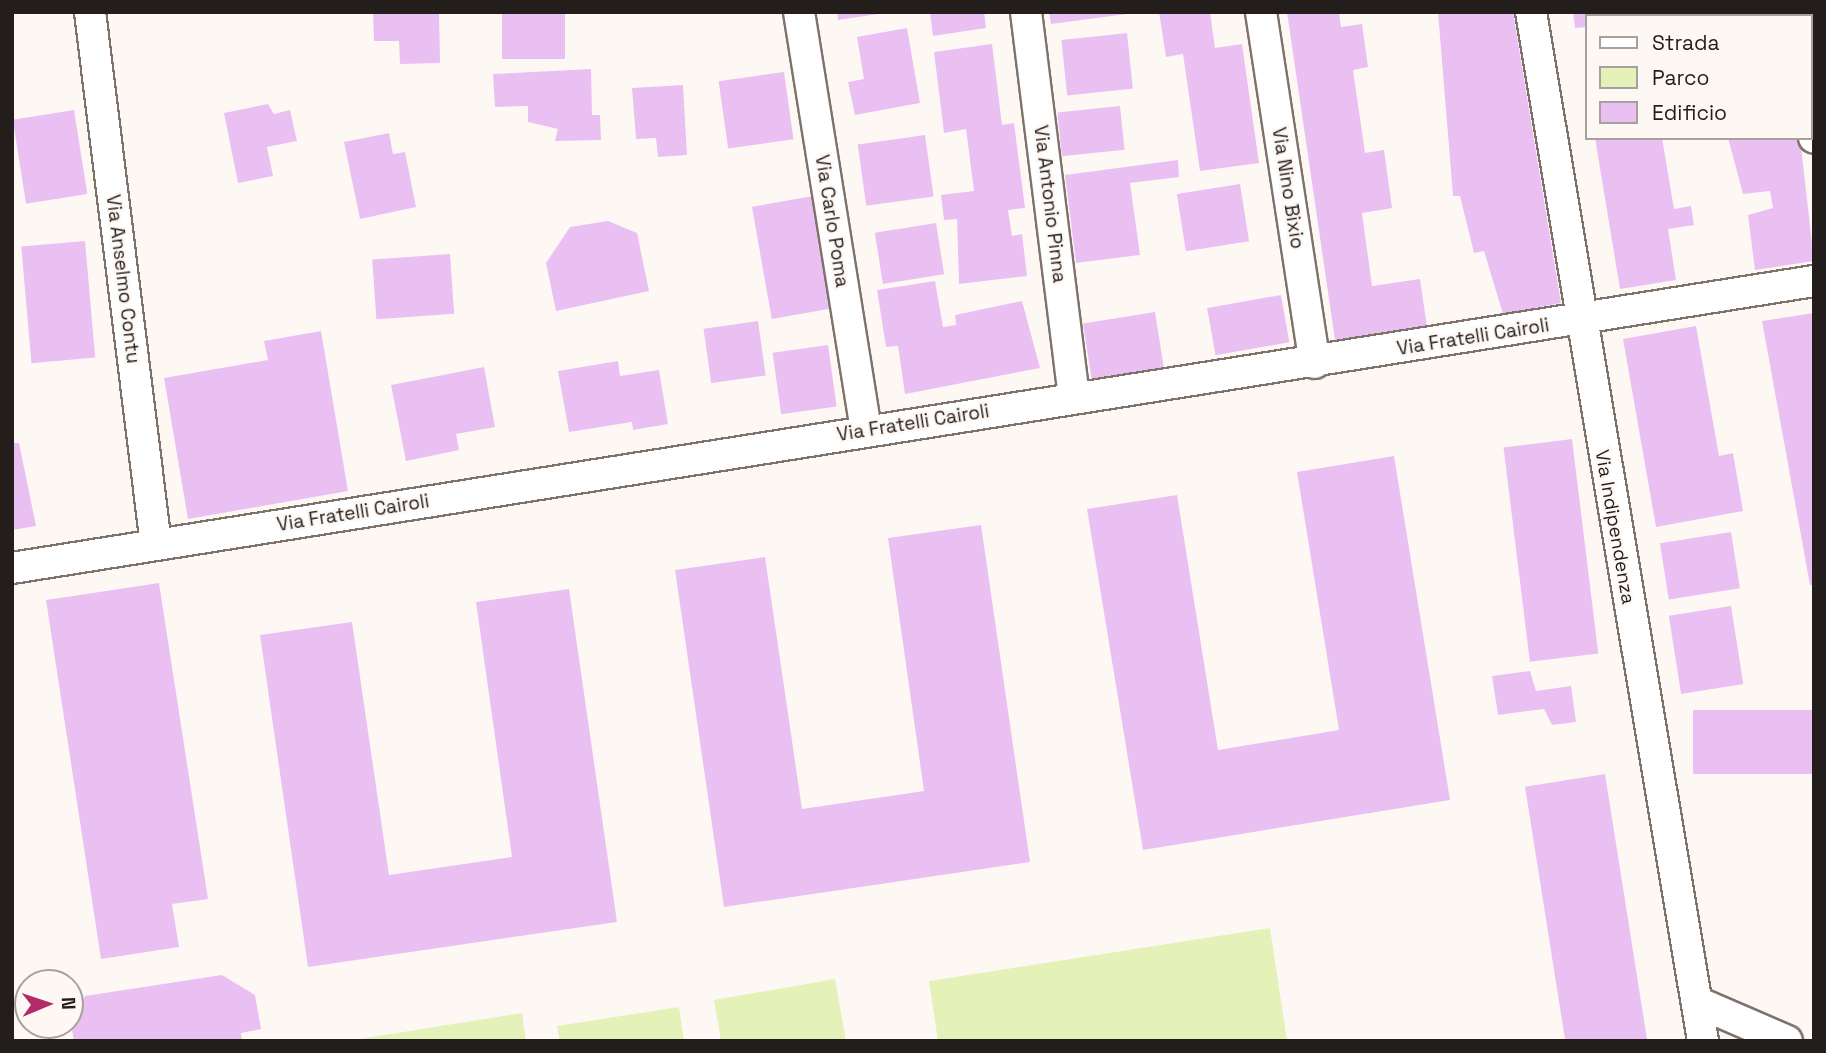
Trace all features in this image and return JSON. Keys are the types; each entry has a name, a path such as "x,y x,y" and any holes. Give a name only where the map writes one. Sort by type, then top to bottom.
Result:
{"street":[{"name":"Via Anselmo Contu","path":"90,12 156,545"},
{"name":"Via Carlo Poma","path":"799,12 866,430"},
{"name":"Via Antonio Pinna","path":"1026,12 1074,396"},
{"name":"Via Nino Bixio","path":"1261,12 1315,363"},
{"name":"Via Indipendenza","path":"1531,12 1580,319 1703,1041"},
{"name":"Via Fratelli Cairoli","path":"12,568 1074,396 1315,363 1814,281"},
{"path":"1697,1003 1787,1041"}],"green space":[{"path":"1270,928 1287,1041 938,1041 929,981"},
{"path":"835,979 846,1041 721,1041 714,1000"},
{"path":"679,1007 684,1041 560,1041 557,1026"},
{"path":"522,1013 526,1041 347,1041"}],"building":[{"path":"373,12 439,12 440,63 400,64 399,41 374,41"},
{"path":"502,12 565,12 565,59 502,59"},
{"path":"837,12 877,12 878,14 838,20"},
{"path":"930,12 984,12 986,28 933,36"},
{"path":"1049,12 1127,12 1127,14 1051,24"},
{"path":"1159,12 1210,12 1215,48 1242,44 1259,163 1200,171 1183,54 1166,57"},
{"path":"1287,12 1339,12 1341,27 1362,24 1368,67 1353,70 1365,153 1384,150 1392,208 1362,213 1372,286 1420,279 1427,327 1335,340"},
{"path":"1438,12 1513,12 1561,303 1503,314 1484,251 1474,253 1460,196 1453,196"},
{"path":"1573,12 1682,12 1584,14 1584,27 1575,28"},
{"path":"1711,12 1781,12 1781,14"},
{"path":"907,28 920,103 855,115 848,82 864,79 857,37"},
{"path":"1127,33 1133,89 1067,96 1061,40"},
{"path":"992,44 1002,125 1014,123 1025,208 1008,210 1012,236 1022,234 1027,276 959,284 957,219 944,220 941,195 974,191 966,129 944,133 934,52"},
{"path":"591,69 592,115 600,115 601,140 555,141 558,129 528,122 528,106 495,107 493,74"},
{"path":"784,72 793,139 728,149 719,81"},
{"path":"683,85 687,155 658,157 656,138 636,139 632,88"},
{"path":"268,104 274,114 290,110 297,141 267,147 273,176 238,183 224,113"},
{"path":"1120,106 1125,150 1062,156 1057,113"},
{"path":"74,110 87,194 26,204 13,120"},
{"path":"389,133 393,154 405,152 416,207 360,219 344,142"},
{"path":"925,135 934,196 866,206 858,144"},
{"path":"1595,140 1662,140 1674,209 1691,206 1694,225 1668,229 1676,280 1620,289"},
{"path":"1729,140 1800,140 1814,261 1755,270 1748,215 1773,208 1770,191 1743,194"},
{"path":"1178,160 1179,177 1130,183 1140,255 1076,263 1065,175"},
{"path":"1240,184 1249,241 1186,251 1177,194"},
{"path":"813,196 833,308 772,319 752,207"},
{"path":"608,221 637,233 649,291 556,311 546,263 570,227"},
{"path":"936,223 944,274 883,284 875,233"},
{"path":"85,241 95,358 31,363 21,247"},
{"path":"450,254 454,314 376,319 372,259"},
{"path":"935,281 943,327 956,325 955,315 1022,301 1040,368 905,394 898,346 886,347 877,290"},
{"path":"1281,295 1289,342 1215,355 1207,308"},
{"path":"1155,312 1164,369 1092,381 1083,323"},
{"path":"1814,313 1814,584 1810,585 1762,321"},
{"path":"758,321 766,375 711,383 704,329"},
{"path":"1696,326 1719,456 1733,453 1743,511 1656,527 1623,339"},
{"path":"321,331 348,491 188,519 164,378 268,360 264,341"},
{"path":"828,345 837,406 781,414 773,353"},
{"path":"618,361 620,376 659,370 668,424 633,430 632,422 569,432 558,371"},
{"path":"484,367 495,427 456,434 459,450 406,461 391,385"},
{"path":"1572,439 1598,653 1530,662 1504,447"},
{"path":"12,443 19,443 36,526 12,530"},
{"path":"1394,456 1450,800 1143,850 1087,509 1177,495 1218,750 1339,730 1297,472"},
{"path":"981,525 1030,862 724,907 675,570 765,557 802,809 924,791 888,538"},
{"path":"1731,532 1740,588 1669,600 1660,543"},
{"path":"159,583 208,899 172,904 179,947 101,959 46,600"},
{"path":"569,589 617,922 308,967 260,635 352,622 389,875 512,857 476,602"},
{"path":"1731,606 1743,684 1681,694 1669,616"},
{"path":"1530,671 1536,691 1571,686 1576,722 1552,725 1544,709 1498,715 1492,676"},
{"path":"1693,710 1814,710 1814,774 1693,774"},
{"path":"1605,774 1647,1041 1565,1041 1525,787"},
{"path":"222,975 255,995 261,1029 241,1033 242,1041 74,1041 84,1039 85,996"}]}
